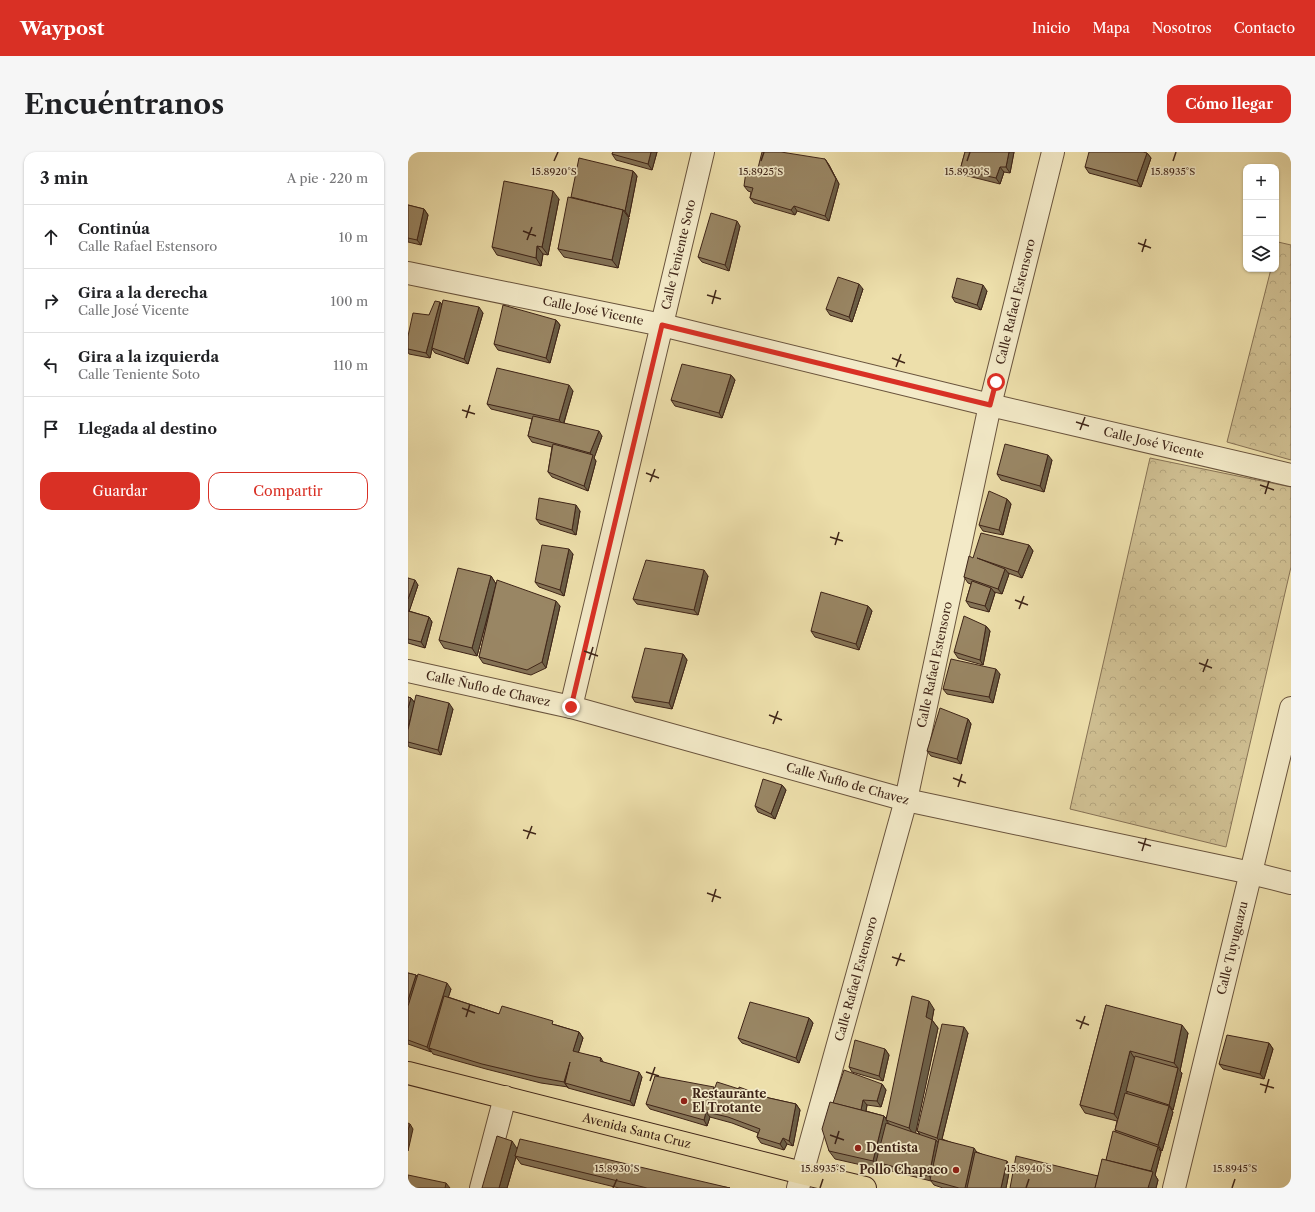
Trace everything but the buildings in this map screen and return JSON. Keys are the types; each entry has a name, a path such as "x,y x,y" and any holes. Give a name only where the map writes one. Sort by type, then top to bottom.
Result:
{"main road":[{"name":"Avenida Santa Cruz","path":"408,1073 505,1097 800,1181 866,1188"}],"street":[{"name":"Calle Teniente Soto","path":"571,707 703,152"},
{"name":"Calle Rafael Estensoro","path":"800,1181 906,800 990,405 1053,152"},
{"name":"Calle José Vicente","path":"408,273 662,325 990,405 1291,475"},
{"name":"Calle Ñuflo de Chavez","path":"408,671 571,707 906,800 1251,873 1291,883"},
{"name":"Calle Tuyuguazu","path":"1174,1188 1291,708"},
{"path":"481,1188 505,1097"}],"green space":[{"path":"1279,242 1291,245 1291,460 1227,442 1270,272 1279,272"},
{"path":"1150,458 1291,487 1291,567 1226,847 1070,809"}],"place":[{"name":"Restaurante El Trotante","path":"684,1101"},
{"name":"Dentista","path":"858,1148"},
{"name":"Pollo Chapaco","path":"956,1170"}],"route":[{"path":"571,707 662,325 990,405 996,382"}]}
